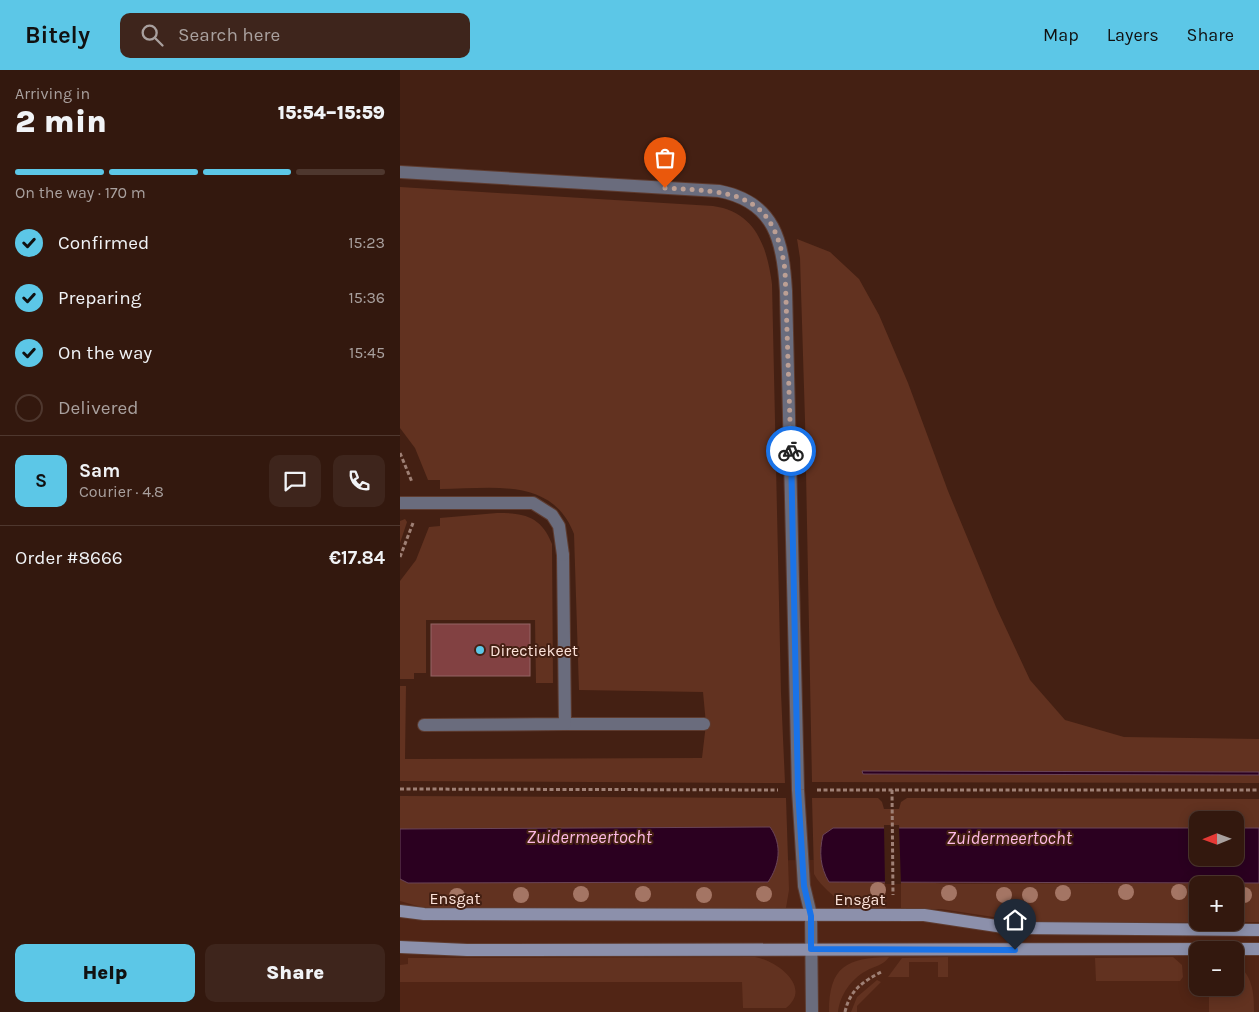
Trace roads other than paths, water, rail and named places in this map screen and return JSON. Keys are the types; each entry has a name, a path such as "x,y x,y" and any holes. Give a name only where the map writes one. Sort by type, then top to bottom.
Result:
{"main road":[{"name":"Ensgat","path":"400,911 424,914 924,915 1010,928 1259,930"},
{"path":"400,947 467,950 1259,949"}],"street":[{"path":"400,172 719,191 748,200 771,223 782,249 786,291 798,790 804,886 811,916 812,1012"},
{"path":"400,503 533,503 552,515 559,526 563,555 565,724"},
{"path":"424,725 704,724"}],"water":[{"path":"862,771 1259,772 1259,775 863,774"},
{"name":"Zuidermeertocht","path":"770,827 777,841 778,855 775,869 768,882 408,883 400,879 400,829"},
{"name":"Zuidermeertocht","path":"833,828 1189,828 1189,866 1244,866 1244,828 1259,828 1259,883 1244,883 1244,876 1189,876 1189,883 829,882 821,859 823,835"}],"place":[{"name":"Directiekeet","path":"480,650"}]}
